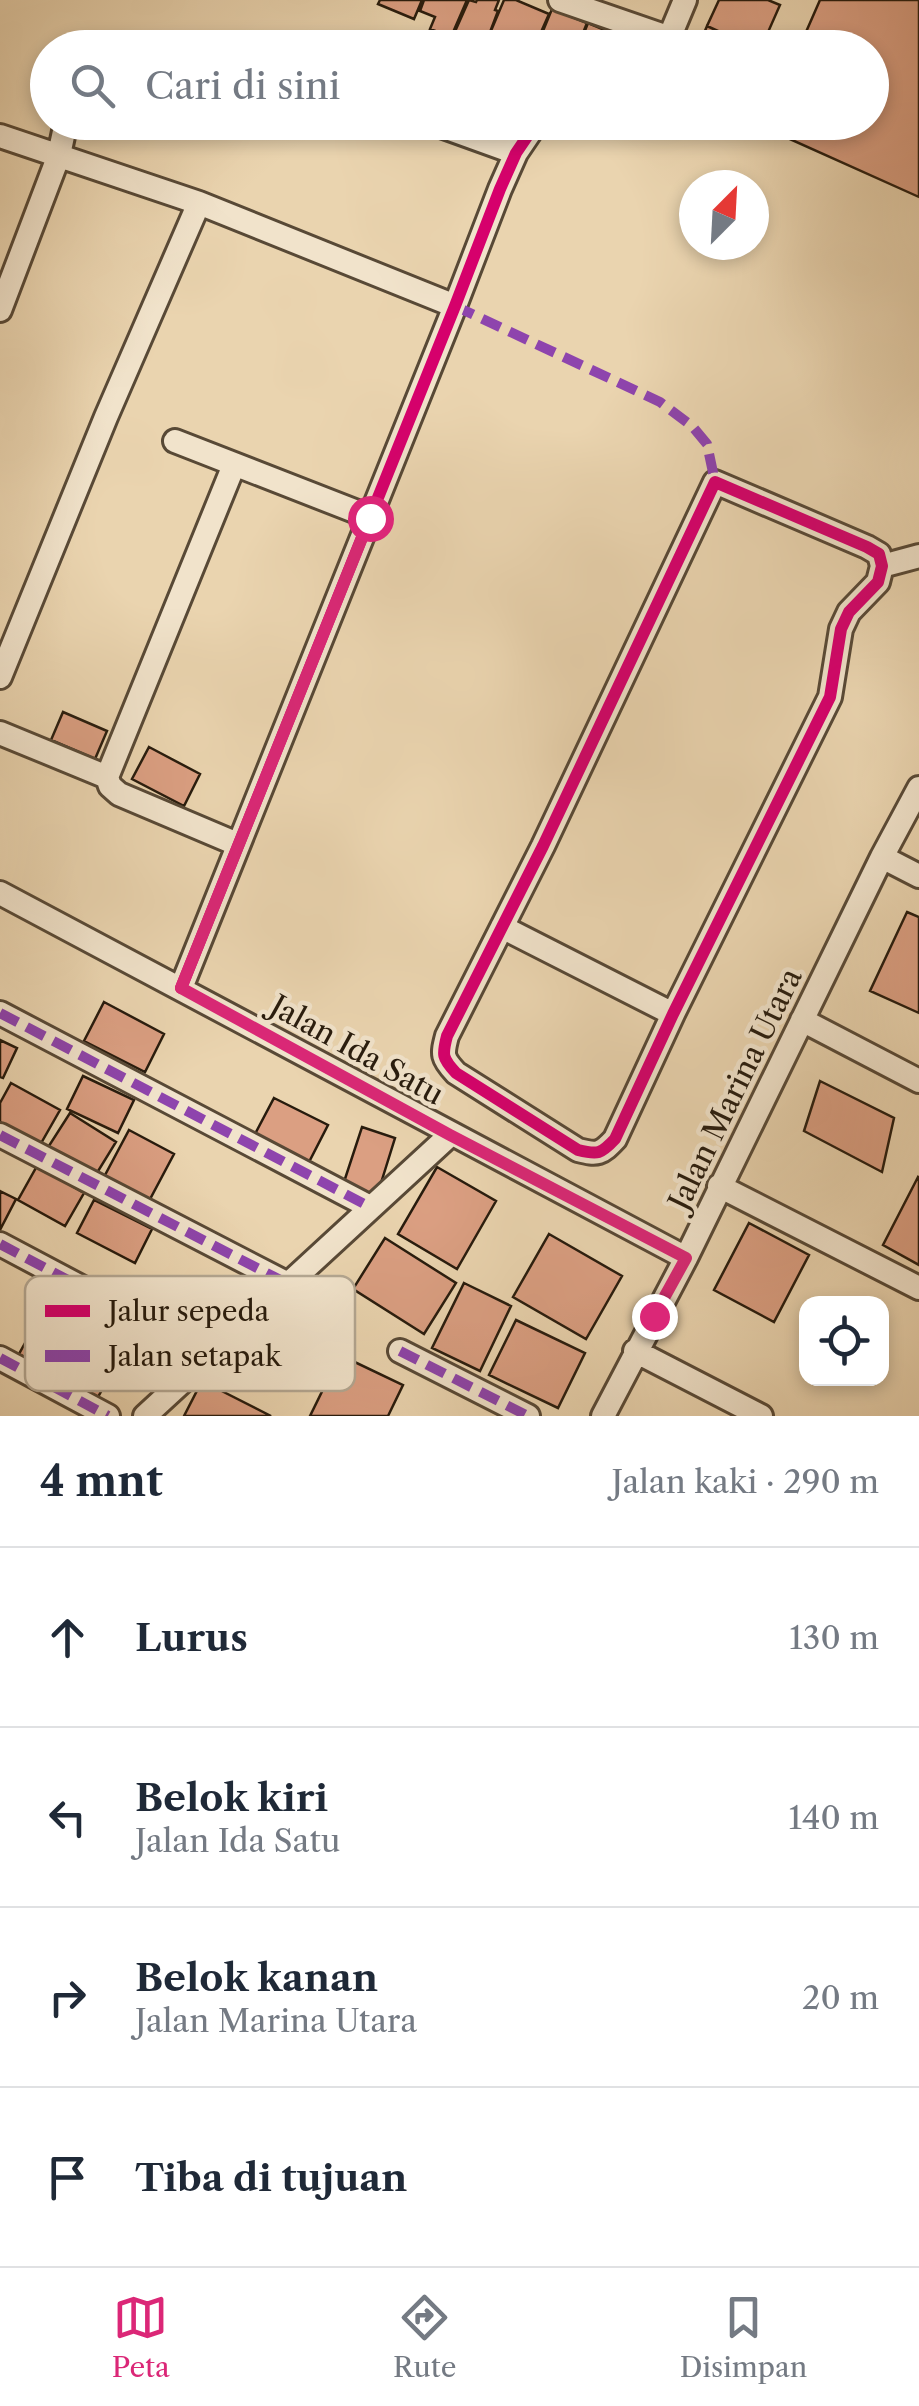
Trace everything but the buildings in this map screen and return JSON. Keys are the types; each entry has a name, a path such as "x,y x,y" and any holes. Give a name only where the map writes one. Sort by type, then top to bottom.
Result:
{"street":[{"path":"560,0 635,30"},
{"path":"672,30 685,0"},
{"path":"0,136 199,203 455,306"},
{"path":"0,310 62,140"},
{"path":"482,140 516,152"},
{"path":"181,988 516,152 524,140"},
{"path":"0,677 106,416 199,203"},
{"path":"175,441 370,518"},
{"path":"234,465 107,777 119,794 237,844"},
{"path":"715,482 867,547 879,554 882,566 878,582 849,612 841,628 830,697 615,1139 596,1154 578,1150 456,1073 444,1060 446,1036 543,846 715,482"},
{"path":"882,566 919,556"},
{"path":"0,733 107,777"},
{"name":"Jalan Marina Utara","path":"603,1416 686,1258 919,788"},
{"path":"882,857 919,876"},
{"name":"Jalan Ida Satu","path":"0,893 686,1258"},
{"path":"502,926 673,1014"},
{"path":"0,1013 370,1207"},
{"path":"802,1020 919,1081"},
{"path":"0,1135 273,1276"},
{"path":"297,1276 450,1135"},
{"path":"720,1186 919,1288"},
{"path":"0,1244 60,1276"},
{"path":"400,1351 528,1416"},
{"path":"636,1351 761,1416"},
{"path":"0,1358 25,1371"},
{"path":"61,1391 108,1416"},
{"path":"145,1416 172,1391"}],"marked path":[{"path":"455,306 660,402 692,426 707,444 715,482"},
{"path":"0,1013 370,1207"},
{"path":"0,1135 273,1276"},
{"path":"0,1244 60,1276"},
{"path":"400,1351 528,1416"},
{"path":"0,1358 25,1371"},
{"path":"61,1391 108,1416"}],"cycle path":[{"path":"181,988 500,189 525,140"},
{"path":"715,482 867,547 879,554 882,566 878,582 849,612 841,629 830,697 615,1139 599,1152 585,1152 456,1073 444,1056 444,1048 715,482"}],"route":[{"path":"370,518 181,988 686,1258 654,1316"}]}
